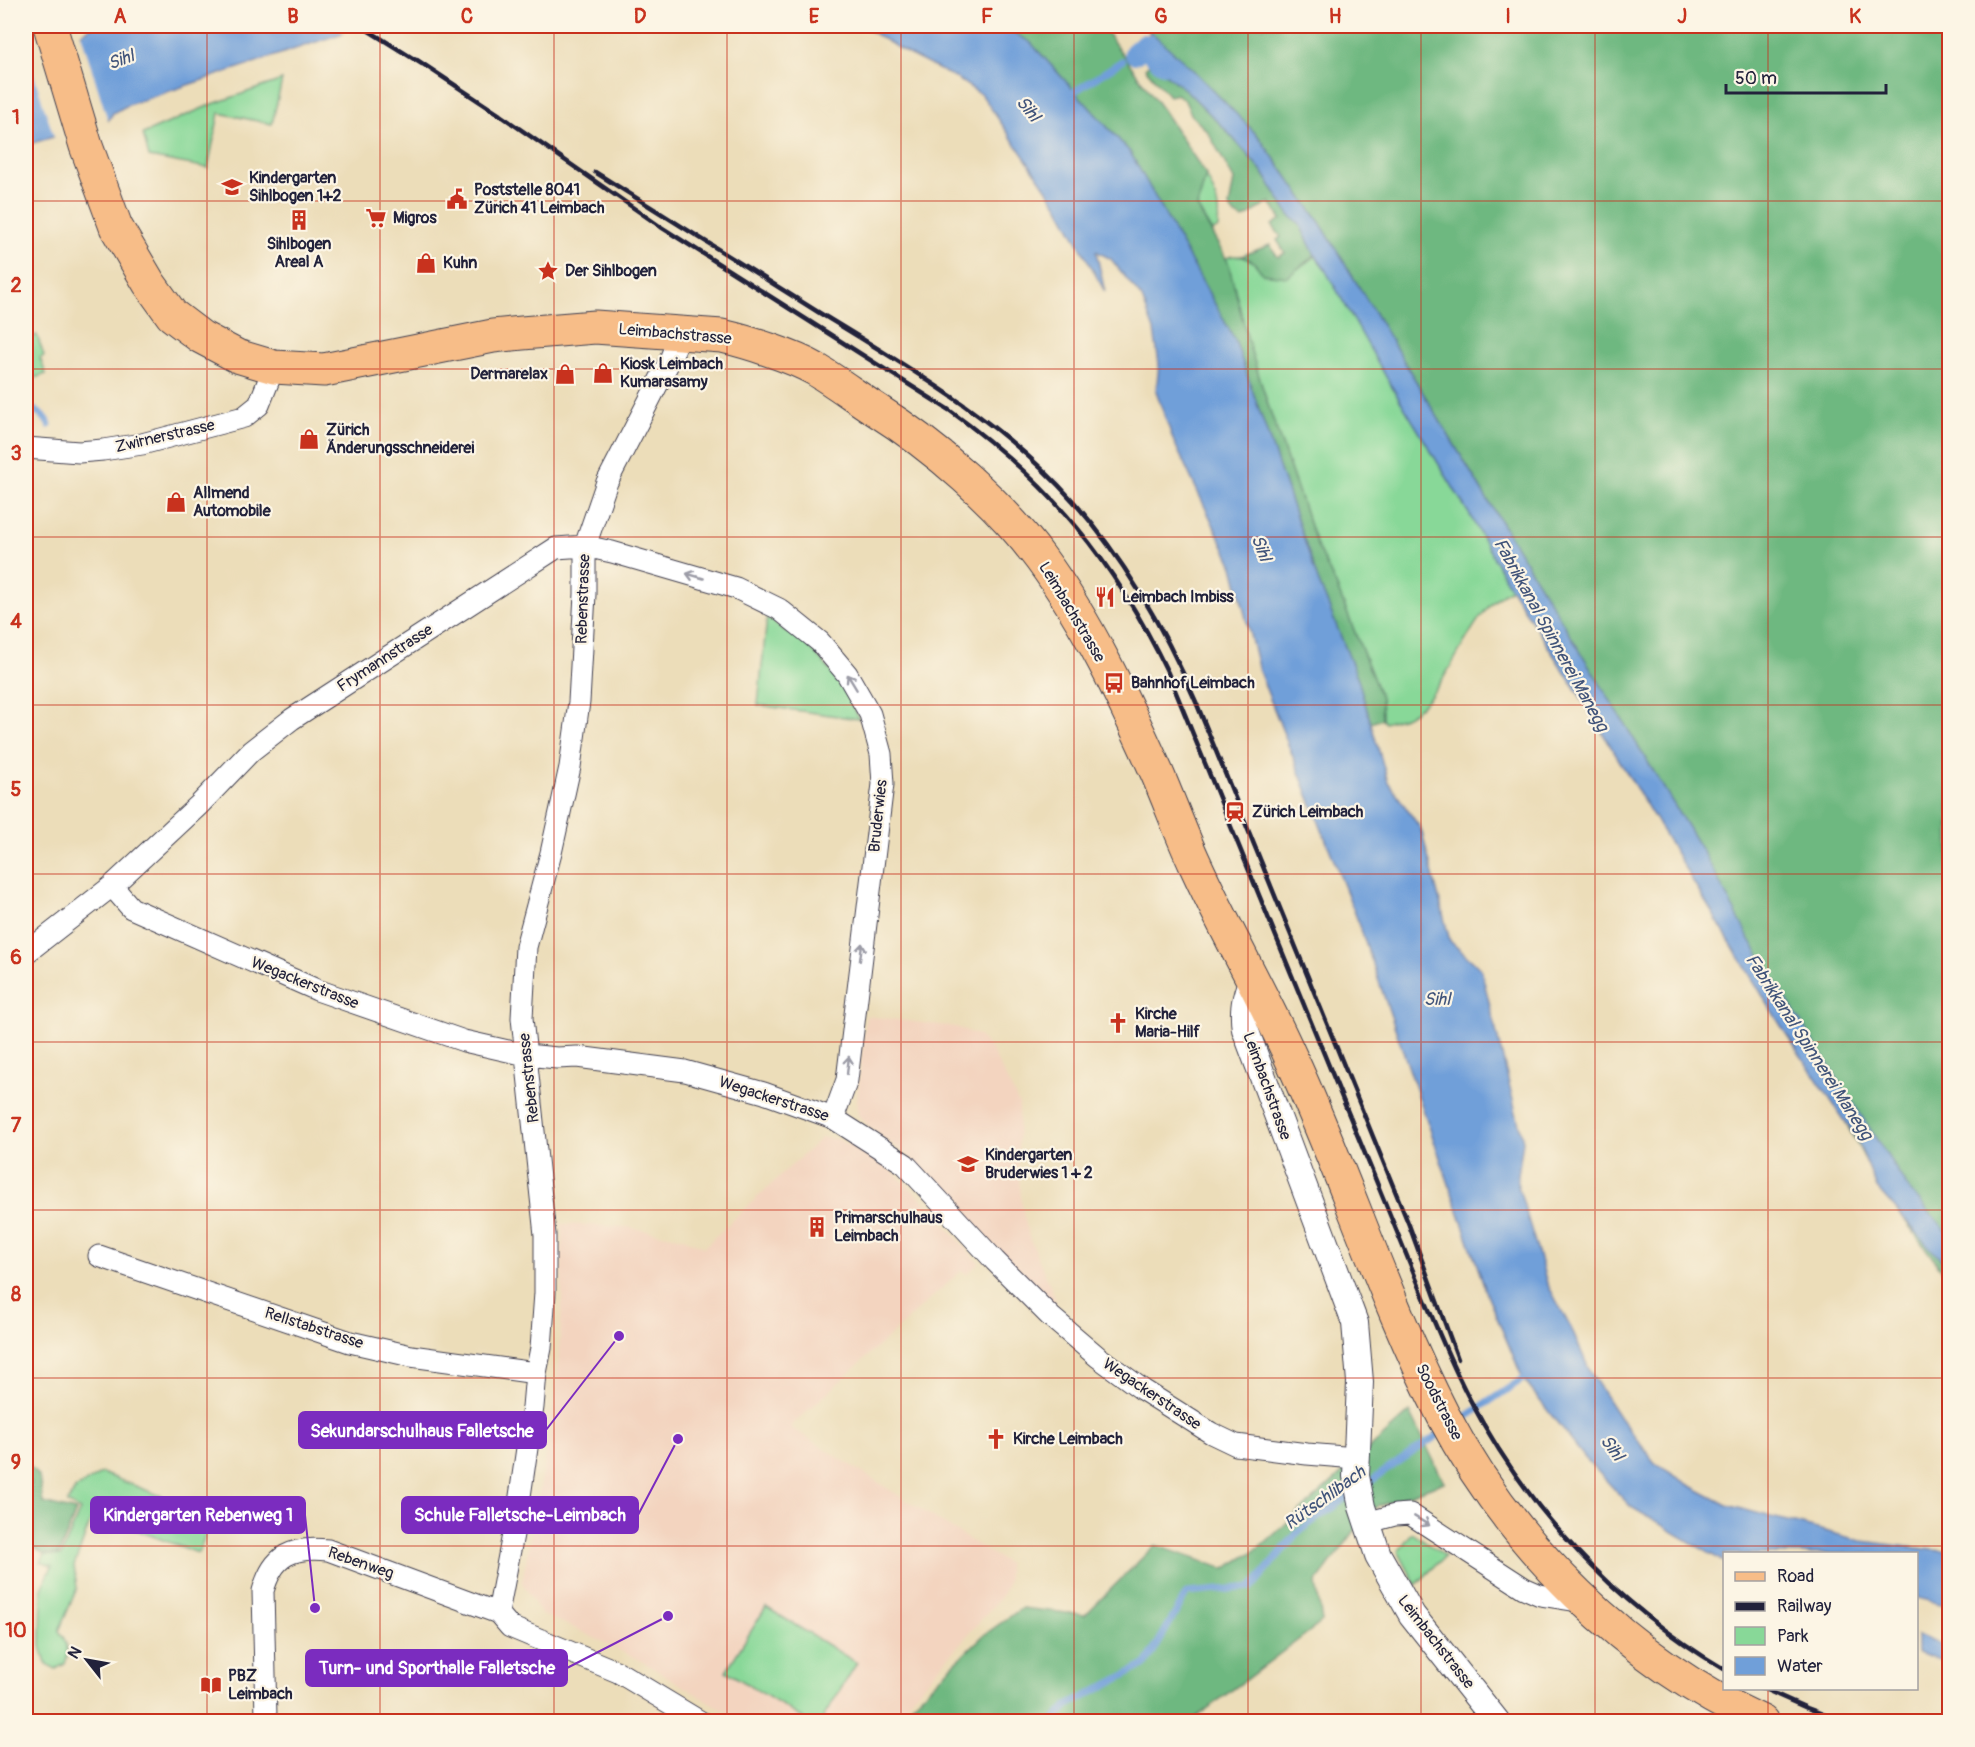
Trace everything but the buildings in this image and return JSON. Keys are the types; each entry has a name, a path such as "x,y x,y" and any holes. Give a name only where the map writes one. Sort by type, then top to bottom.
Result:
{"main road":[{"name":"Leimbachstrasse","path":"50,26 86,146 116,227 149,283 172,315 201,337 237,356 274,367 324,370 493,336 522,333 594,327 722,336 740,340 811,367 888,417 933,450 991,502 1040,557 1074,611 1114,683 1157,773 1195,864 1252,979"},
{"name":"Soodstrasse","path":"1252,979 1292,1059 1408,1339 1447,1422 1483,1480 1546,1561 1584,1602 1628,1639 1692,1685 1762,1722"}],"street":[{"path":"585,546 607,482 669,362 681,333"},
{"name":"Zwirnerstrasse","path":"26,448 79,452 103,450 142,444 244,417 260,405 274,367"},
{"name":"Frymannstrasse","path":"26,953 112,885 199,805 251,751 292,719 556,548 585,546"},
{"name":"Rebenstrasse","path":"498,1613 519,1503 541,1348 545,1293 545,1235 522,1018 526,947 570,767 579,702 585,594 585,546"},
{"name":"Bruderwies","path":"585,546 736,588 779,609 820,642 848,674 870,714 881,754 883,784 847,1080 833,1118"},
{"name":"Wegackerstrasse","path":"112,885 131,908 317,990 464,1041 526,1055 577,1057 685,1071 764,1093 833,1118 905,1164 995,1261 1051,1317 1098,1357 1143,1390 1211,1434 1236,1445 1306,1454 1356,1467"},
{"name":"Leimbachstrasse","path":"1252,979 1244,1000 1242,1014 1245,1029 1355,1323 1360,1382 1356,1467 1364,1515 1378,1555 1412,1615 1497,1722"},
{"name":"Rellstabstrasse","path":"99,1256 350,1342 411,1356 536,1374"},
{"path":"1364,1515 1410,1514 1524,1588 1540,1595 1584,1602"},
{"name":"Rebenweg","path":"263,1722 266,1717 262,1591 267,1576 277,1562 290,1552 308,1548 328,1550 498,1613 510,1626 618,1672 701,1722"}],"shaded area":[{"name":"Kindergarten Bruderwies 1 + 2","path":"866,1016 956,1027 978,1035 991,1049 1019,1104 1018,1168 1022,1206 1029,1237 1055,1297 1053,1312 981,1231 913,1160 870,1128 858,1115 857,1100"},
{"path":"821,1138 838,1139 852,1145 893,1172 921,1198 979,1263 967,1274 961,1271 790,1427 1008,1564 1008,1582 1001,1597 900,1712 889,1717 881,1707 872,1721 741,1721 641,1661 541,1614 522,1582 547,1451 557,1380 562,1308 562,1224 627,1227 683,1238 704,1247"}],"green space":[{"path":"1001,26 1102,26 1163,110 1206,175 1197,207 1228,262 1250,348 1268,405 1317,546 1336,585 1381,698 1382,719 1371,723 1358,679 1318,580 1235,340 1130,152 1030,42"},
{"path":"1143,26 1949,26 1949,1280 1878,1184 1706,857 1321,224 1258,136 1192,69"},
{"path":"1151,63 1187,91 1225,129 1262,171 1289,215 1299,223 1315,255 1287,277 1263,274 1253,261 1241,256 1270,245 1278,257 1285,253 1277,240 1281,237 1272,225 1281,219 1270,202 1243,219 1235,215 1229,207 1234,180 1208,132 1192,116 1185,101 1177,94 1169,96 1145,68"},
{"path":"282,80 272,124 219,113 208,168 149,157 143,134 210,105"},
{"path":"1206,175 1218,207 1218,228 1212,232 1197,207"},
{"path":"1241,256 1287,277 1315,256 1468,512 1511,589 1495,600 1482,615 1436,689 1423,705 1407,716 1385,723 1382,719 1381,698 1336,585 1317,546 1268,405 1226,258"},
{"path":"37,335 44,356 40,358 46,374 26,381 26,339"},
{"path":"767,617 788,633 791,629 812,650 838,681 859,719 758,705"},
{"path":"1410,1412 1444,1482 1371,1509 1316,1583 1322,1622 1191,1721 894,1722 984,1635 1022,1608 1085,1615 1155,1545 1225,1569 1259,1548"},
{"path":"26,1463 39,1476 43,1503 76,1511 59,1554 44,1554 26,1543"},
{"path":"102,1473 213,1516 198,1553 93,1514 74,1566 77,1588 59,1631 67,1647 67,1660 65,1664 56,1669 46,1664 41,1646 42,1589 52,1566 41,1562 45,1555 61,1556 80,1510 67,1503 76,1488"},
{"path":"1412,1533 1445,1556 1416,1585 1398,1551"},
{"path":"766,1607 857,1663 821,1721 807,1721 726,1671"}],"water":[{"name":"Sihl","path":"93,26 378,26 346,32 128,105 113,113 108,121 26,145 26,54 82,33"},
{"name":"Sihl","path":"862,26 1001,26 1030,42 1130,152 1235,340 1318,580 1358,679 1388,782 1421,829 1450,941 1481,969 1523,1141 1517,1182 1547,1283 1574,1334 1590,1372 1620,1418 1655,1463 1689,1485 1727,1505 1862,1541 1949,1552 1949,1606 1918,1598 1918,1552 1723,1552 1723,1561 1631,1507 1585,1458 1523,1379 1487,1294 1358,921 1259,671 1233,566 1174,442 1156,392 1159,364 1154,330 1142,298 1111,259 1096,251 1105,292 1058,206 982,95 956,78 908,54"},
{"path":"1151,32 1192,69 1258,136 1321,224 1706,857 1749,938 1800,1021 1909,1189 1949,1234 1949,1269 1877,1188 1857,1139 1783,1029 1580,696 1511,589 1468,512 1315,255 1299,223 1289,215 1262,171 1225,129 1187,91 1151,63 1154,58 1138,45"},
{"path":"1918,1635 1949,1648 1949,1663 1918,1652"}],"pier":[{"path":"333,26 377,26 380,27 348,35"},
{"path":"80,31 109,124 55,140 26,51"}],"waterway":[{"name":"Fabrikkanal Spinnerei Manegg","path":"1135,53 1144,45 1163,63"},
{"name":"Fabrikkanal Spinnerei Manegg","path":"1069,95 1122,61"},
{"path":"26,409 40,413 49,425"},
{"name":"Rütschlibach","path":"1457,1423 1530,1374"},
{"name":"Rütschlibach","path":"1365,1485 1442,1432"},
{"name":"Rütschlibach","path":"1053,1722 1067,1706 1146,1664 1187,1593 1252,1587 1298,1532 1353,1493"}],"railway":[{"path":"361,26 422,64"},
{"path":"417,60 661,227 949,410 1018,466 1076,526 1102,559 1125,594 1168,673 1437,1329 1461,1383 1491,1438 1546,1515 1610,1584 1646,1615 1723,1668"},
{"path":"595,172 953,397 1016,445 1045,472 1073,501 1110,547 1157,622 1196,702 1409,1225 1458,1359"},
{"path":"1766,1690 1844,1722"}],"place":[{"name":"Kindergarten Sihlbogen 1+2","path":"232,187"},
{"name":"Poststelle 8041 Zürich 41 Leimbach","path":"457,199"},
{"name":"Migros","path":"376,218"},
{"name":"Sihlbogen Areal A","path":"299,220"},
{"name":"Kuhn","path":"426,263"},
{"name":"Der Sihlbogen","path":"548,271"},
{"name":"Kiosk Leimbach Kumarasamy","path":"603,373"},
{"name":"Dermarelax","path":"565,374"},
{"name":"Zürich Änderungsschneiderei","path":"309,439"},
{"name":"Allmend Automobile","path":"176,502"},
{"name":"Leimbach Imbiss","path":"1105,597"},
{"name":"Bahnhof Leimbach","path":"1114,683"},
{"name":"Zürich Leimbach","path":"1235,812"},
{"name":"Kirche Maria-Hilf","path":"1118,1023"},
{"name":"Kindergarten Bruderwies 1 + 2","path":"968,1164"},
{"name":"Primarschulhaus Leimbach","path":"817,1227"},
{"name":"Sekundarschulhaus Falletsche","path":"619,1336"},
{"name":"Schule Falletsche-Leimbach","path":"678,1439"},
{"name":"Kirche Leimbach","path":"996,1439"},
{"name":"Kindergarten Rebenweg 1","path":"315,1608"},
{"name":"Turn- und Sporthalle Falletsche","path":"668,1616"},
{"name":"PBZ Leimbach","path":"211,1685"}]}
